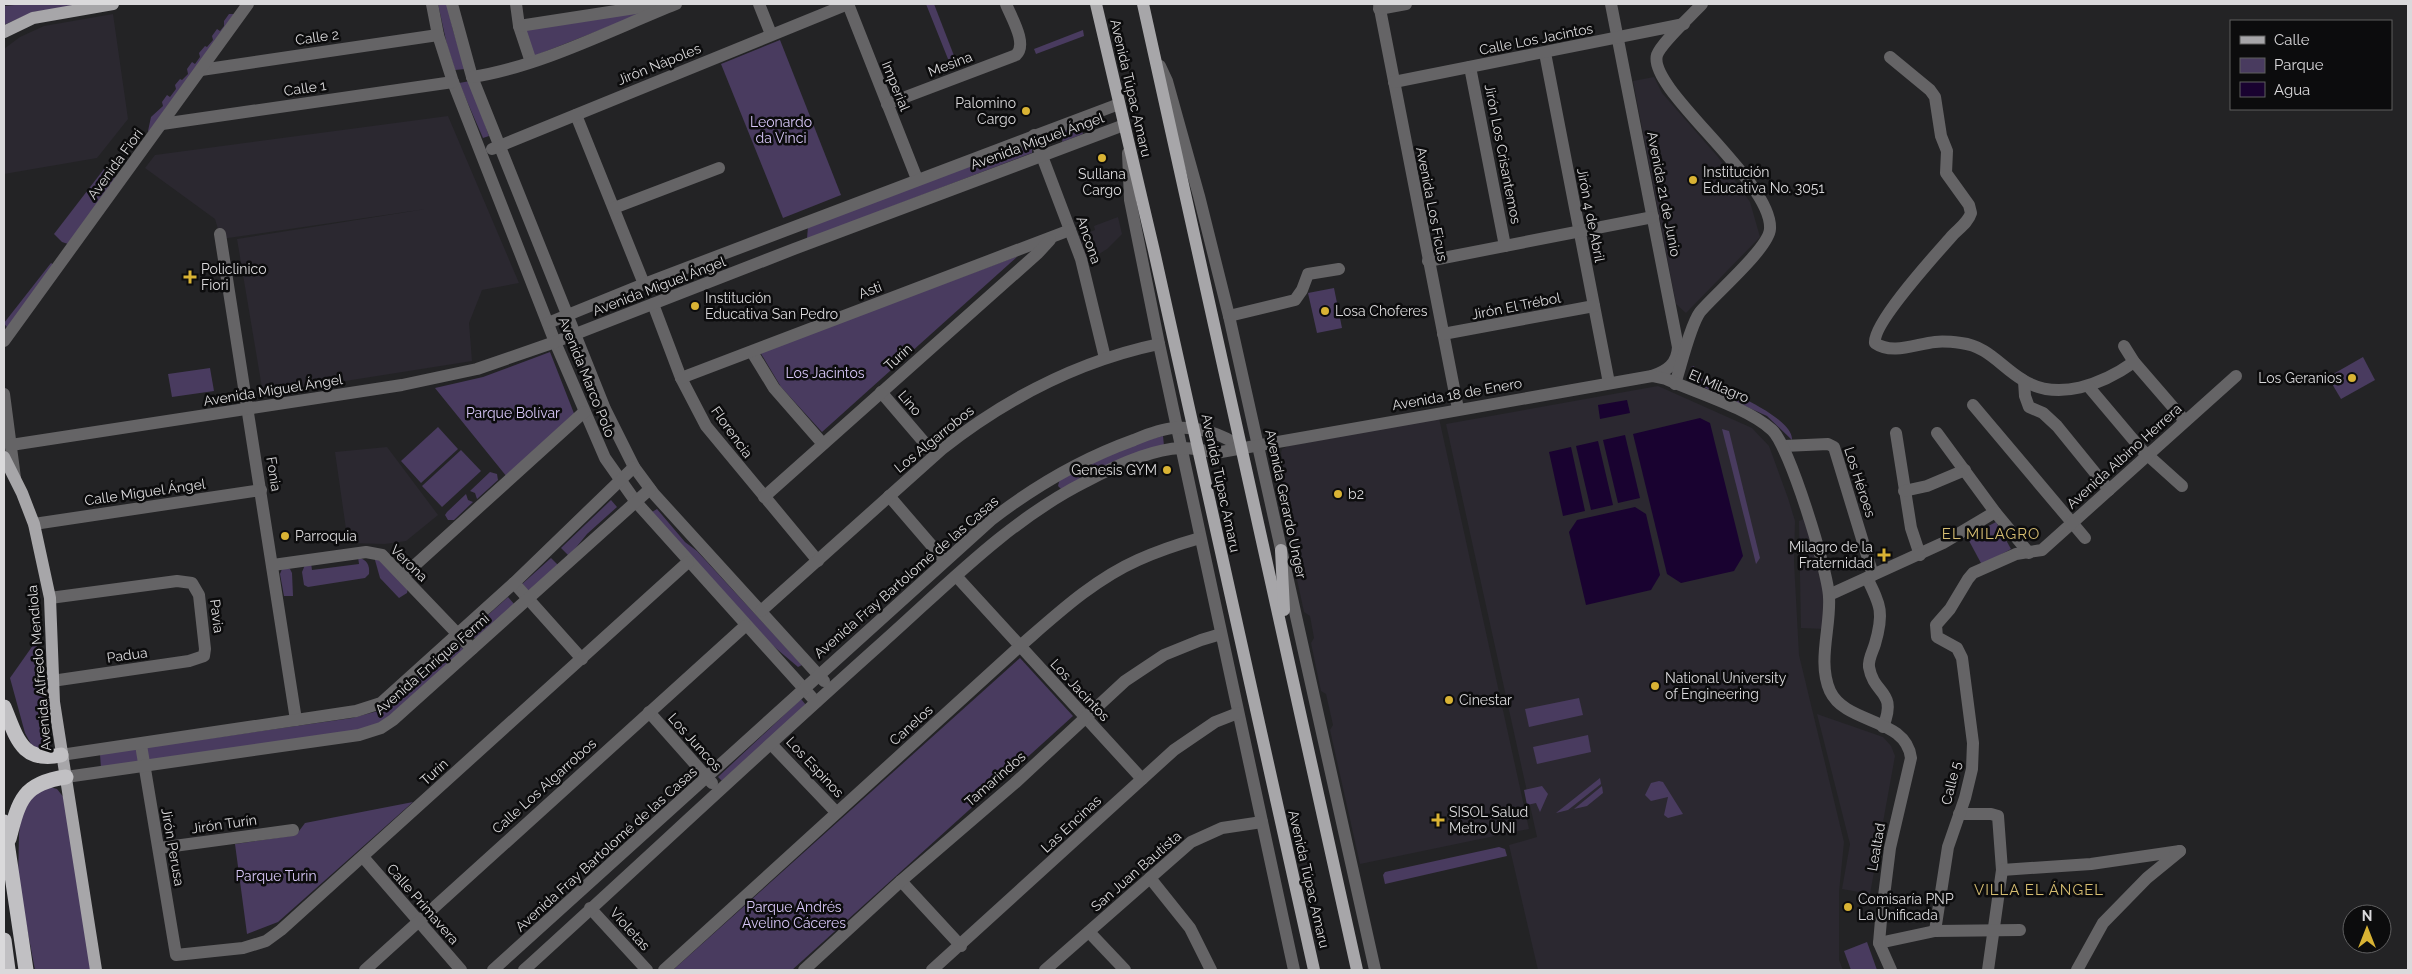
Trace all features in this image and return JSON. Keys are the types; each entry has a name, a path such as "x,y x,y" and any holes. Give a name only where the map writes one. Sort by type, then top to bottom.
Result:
{"highway":[{"path":"4,707 18,739 29,752 40,758 61,755"},
{"path":"7,848 17,810 30,789 40,782 66,777"},
{"path":"4,822 26,970"},
{"path":"4,940 8,970"}],"main road":[{"path":"4,32 33,18 113,4"},
{"name":"Avenida Túpac Amaru","path":"1096,4 1194,429 1314,970"},
{"name":"Avenida Túpac Amaru","path":"1144,4 1358,968"},
{"name":"Avenida Alfredo Mendiola","path":"4,458 15,478 34,524 50,598 52,680 61,755 96,970"},
{"path":"1281,550 1286,648"}],"street":[{"name":"Avenida Fiori","path":"4,341 248,4"},
{"name":"Avenida Marco Polo","path":"432,4 438,35 453,82 528,268 555,342 602,451 636,502 745,626 816,702"},
{"name":"Avenida Marco Polo","path":"452,4 472,77 499,146 614,430 634,468 650,489 818,675 832,688"},
{"path":"516,4 519,26 531,62"},
{"path":"519,26 661,4"},
{"path":"472,77 503,71 531,62 676,4"},
{"path":"759,4 771,34"},
{"name":"Jirón Nápoles","path":"482,153 848,4"},
{"name":"Imperial","path":"848,4 917,179"},
{"name":"Mesina","path":"887,104 1016,55 1020,49 1020,41 1006,4"},
{"path":"1379,6 1406,4"},
{"name":"Avenida 21 de Junio","path":"1611,4 1678,347 1677,358 1672,366 1652,376"},
{"name":"El Milagro","path":"1702,4 1689,14 1657,54 1659,71 1675,95 1725,152 1754,190 1768,215 1770,228 1764,244 1697,317 1675,384 1757,418 1777,435 1784,446 1818,546 1829,595 1829,630 1824,661 1831,692 1847,709 1896,733"},
{"name":"Avenida Los Ficus","path":"1379,6 1458,409"},
{"name":"Calle Los Jacintos","path":"1394,82 1618,39 1689,14"},
{"name":"Calle 2","path":"201,70 438,35"},
{"name":"Avenida Gerardo Unger","path":"1153,49 1167,81 1229,316 1375,970"},
{"name":"Jirón 4 de Abril","path":"1545,53 1609,383"},
{"path":"1890,57 1930,90 1935,97 1939,112 1941,136 1947,151 1946,173 1969,206 1971,213 1968,221 1951,237 1898,300 1874,338 1875,343 1879,346 1895,348 1936,342 1971,345 1991,354 2024,381 2048,388 2074,389 2088,386 2112,376 2134,362"},
{"name":"Jirón Los Crisantemos","path":"1470,67 1505,246"},
{"name":"Calle 1","path":"162,124 453,82"},
{"name":"Avenida Miguel Ángel","path":"548,323 917,179 1119,104"},
{"path":"576,114 644,284"},
{"name":"Avenida Miguel Ángel","path":"11,445 452,376 499,362 575,335 1041,155 1124,125"},
{"name":"Ancona","path":"1034,135 1084,269 1105,358"},
{"path":"1127,138 1130,200 1180,448 1294,970"},
{"path":"614,208 719,168"},
{"path":"505,212 523,204"},
{"path":"1428,261 1653,217"},
{"path":"790,228 798,248"},
{"name":"Asti","path":"681,378 1070,230"},
{"path":"517,240 534,233"},
{"name":"Fonia","path":"220,234 296,720"},
{"name":"Turín","path":"764,497 1038,253 1050,238"},
{"path":"528,268 546,260"},
{"path":"1229,316 1292,301 1300,293 1308,274 1339,269"},
{"name":"Florencia","path":"653,304 681,378 706,426 818,560"},
{"name":"Jirón El Trébol","path":"1443,334 1594,306"},
{"name":"Los Algarrobos","path":"761,611 935,455 974,424 1011,401 1056,378 1105,358 1159,344"},
{"path":"2124,346 2134,362 2185,421"},
{"path":"752,352 774,388 823,444"},
{"name":"Avenida 18 de Enero","path":"1242,448 1652,376 1675,384"},
{"name":"Avenida Albino Herrera","path":"1953,645 1939,640 1935,634 1935,628 1953,606 1968,579 1977,571 2012,556 2042,550 2236,376"},
{"path":"2024,381 2025,396 2029,407 2043,413 2057,426 2109,490"},
{"path":"2088,386 2147,456 2182,486"},
{"name":"Lino","path":"881,392 935,455"},
{"path":"4,394 15,478"},
{"path":"1973,405 2084,538"},
{"path":"403,576 584,412"},
{"name":"Avenida Fray Bartolomé de las Casas","path":"493,970 708,778 803,688 991,520 1042,484 1069,468 1116,446 1148,434 1176,428 1194,429 1225,436 1242,448"},
{"path":"1896,433 1904,491 1920,554"},
{"path":"1937,433 1995,512 2029,553"},
{"name":"Los Héroes","path":"1784,446 1832,445 1870,577"},
{"path":"529,969 590,908 816,702 1017,524 1052,500 1108,471 1161,452 1180,448 1221,452 1242,448"},
{"name":"Avenida Enrique Fermi","path":"61,755 356,711 381,703 514,583 634,468"},
{"path":"1904,491 1927,486 1965,470"},
{"path":"1042,484 1052,500"},
{"name":"Avenida Enrique Fermi","path":"66,777 343,737 381,728 393,720 650,489"},
{"name":"Calle Miguel Ángel","path":"34,524 261,490"},
{"path":"890,496 945,561"},
{"path":"1829,595 1920,554 1995,512"},
{"name":"Canelos","path":"664,970 1019,647 1096,583 1136,560 1200,538"},
{"name":"Verona","path":"273,564 375,552 385,556 472,649"},
{"name":"Turín","path":"176,955 243,948 266,941 363,857 688,562"},
{"name":"Los Jacintos","path":"957,577 1019,647 1142,779"},
{"path":"1870,577 1881,609 1876,642 1869,664 1874,678 1889,703 1889,711 1883,727"},
{"name":"Pavia","path":"50,598 178,581 192,583 199,595 206,649 204,656"},
{"path":"514,583 582,659"},
{"name":"Calle Los Algarrobos","path":"365,970 745,626"},
{"name":"Tamarindos","path":"804,970 902,880 1015,783 1124,681 1154,661 1186,645 1221,634"},
{"name":"Calle 5","path":"1935,931 1948,847 1972,769 1973,742 1962,658 1953,645"},
{"name":"Padua","path":"52,680 189,662 204,656"},
{"name":"Los Juncos","path":"649,712 708,778 718,792"},
{"name":"Las Encinas","path":"932,970 1186,740 1214,722 1238,714"},
{"name":"Lealtad","path":"1879,943 1890,848 1911,758 1908,746 1896,733"},
{"name":"Jirón Perusa","path":"141,744 176,955"},
{"name":"Los Espinos","path":"771,744 836,812"},
{"path":"1959,814 1991,814 1998,816 2002,870 1988,970"},
{"name":"San Juan Bautista","path":"1045,970 1191,842 1200,836 1222,828 1262,822"},
{"name":"Jirón Turín","path":"159,848 293,830"},
{"path":"2002,870 2092,864 2180,851 2147,878 2103,923 2077,970"},
{"name":"Calle Primavera","path":"363,857 460,970"},
{"path":"1150,878 1190,928 1211,970"},
{"path":"902,880 960,946"},
{"name":"Violetas","path":"590,908 647,970"},
{"path":"1891,970 1879,943 1935,931 2020,930"},
{"path":"1089,932 1125,970"}],"shaded area":[{"path":"113,14 128,119 97,158 4,174 4,49 20,37 44,26"},
{"name":"Institución Educativa No. 3051","path":"1654,77 1662,93 1718,157 1750,202 1760,237 1686,313 1676,304 1633,81"},
{"path":"448,116 519,283 482,290 469,323 472,361 263,394 237,239 426,209 221,239 215,219 145,168 155,155"},
{"path":"1118,217 1122,234 1107,249 1088,261 1079,236 1095,230 1094,226"},
{"name":"National University of Engineering","path":"1658,386 1752,428 1769,446 1788,498 1795,521 1794,562 1799,655 1844,842 1839,892 1839,960 1843,970 1538,970 1509,845 1537,837 1446,424"},
{"path":"1439,418 1529,829 1360,864 1330,730 1333,725 1326,694 1321,691 1311,643 1314,638 1310,616 1304,612 1277,486 1278,477 1284,472 1281,453 1282,449 1288,446"},
{"path":"387,447 438,515 406,541 385,544 348,543 335,452"},
{"path":"1804,519 1824,584 1824,629 1801,628 1799,521"},
{"path":"1817,714 1883,737 1891,746 1895,756 1870,894 1842,889 1850,844"}],"green space":[{"path":"25,4 89,4 33,12 4,25 4,6"},
{"path":"438,4 447,4 465,69 455,70 447,45"},
{"path":"926,4 934,4 958,66 956,69 952,69"},
{"path":"661,6 534,56 524,30"},
{"path":"229,14 235,14 150,132 148,131 151,117 163,106 162,102 167,95 170,97 180,79 182,80 188,74 187,69 192,62 195,64 200,57 199,53 213,40 212,36 217,29 220,31 224,26 224,21"},
{"path":"1083,30 1084,36 1036,54 1034,49"},
{"name":"Leonardo da Vinci","path":"780,40 841,195 783,218 721,64"},
{"path":"470,81 489,136 483,138 459,83"},
{"path":"1078,123 1083,134 1062,142 1065,128"},
{"path":"1027,142 1032,146 1032,153 807,239 808,226"},
{"path":"104,169 117,178 68,244 62,242 54,234"},
{"name":"Los Jacintos","path":"1018,256 822,432 781,387 760,352"},
{"path":"51,263 54,265 8,329 4,323"},
{"name":"Losa Choferes","path":"1334,288 1342,328 1317,333 1308,293"},
{"name":"Parque Bolívar","path":"550,352 575,416 507,477 435,388 483,377"},
{"name":"Los Geranios","path":"2363,357 2375,380 2341,399 2328,377"},
{"path":"1694,366 1696,373 1702,379 1755,404 1781,422 1789,431 1792,440 1767,416 1690,381 1691,367"},
{"path":"210,368 214,391 172,397 168,374"},
{"path":"438,427 458,449 421,483 401,461"},
{"path":"1722,429 1729,431 1760,558 1756,564"},
{"path":"1163,436 1164,446 1061,489 1058,486 1060,478 1139,442"},
{"path":"461,450 481,471 442,507 422,486"},
{"path":"490,472 497,474 498,480 477,499 475,493 470,491"},
{"path":"466,494 468,500 473,502 454,520 448,520 445,515 447,512"},
{"path":"611,500 617,507 587,534 569,556 561,548"},
{"path":"657,509 685,542 697,551 802,665 798,667 753,629 652,512"},
{"path":"1996,522 2011,549 1982,565 1967,537"},
{"path":"358,557 366,561 369,568 369,574 365,578 308,587 304,585 302,572 305,565 311,563 312,570 359,564"},
{"path":"378,558 408,588 407,593 399,598 380,578 375,560"},
{"path":"551,558 558,565 528,592 521,585"},
{"path":"282,569 290,569 292,573 293,596 284,596 280,574"},
{"path":"508,597 515,605 476,640 469,632"},
{"path":"36,641 51,742 50,747 43,752 31,744 25,733 10,678"},
{"path":"455,643 465,650 384,721 364,730 101,768 100,754 352,718 378,711"},
{"name":"Parque Andrés Avelino Cáceres","path":"1020,658 1073,716 792,970 673,970"},
{"path":"1579,698 1583,715 1529,727 1525,709"},
{"path":"801,699 806,705 722,781 718,777"},
{"path":"1588,735 1591,752 1537,764 1533,747"},
{"path":"1600,778 1601,784 1568,810 1556,813"},
{"path":"1663,782 1683,814 1668,818 1664,815 1668,797 1651,801 1645,795 1651,783"},
{"path":"1542,786 1548,794 1540,812 1536,803 1527,805 1524,790"},
{"path":"1602,786 1603,793 1587,806 1574,809"},
{"path":"50,787 57,789 65,799 91,970 35,970 18,881 19,834 21,817 34,793"},
{"name":"Parque Turin","path":"413,802 278,922 247,934 235,844 296,835 305,823"},
{"path":"1499,847 1505,849 1507,856 1385,884 1383,875 1385,872"},
{"path":"1867,942 1877,970 1851,970 1844,951"}],"water":[{"path":"1627,400 1630,413 1600,419 1598,405"},
{"path":"1700,418 1710,423 1743,556 1734,571 1681,583 1667,574 1633,434"},
{"path":"1625,435 1640,498 1618,503 1603,440"},
{"path":"1598,441 1613,505 1591,510 1576,446"},
{"path":"1571,447 1585,511 1563,516 1549,452"},
{"path":"1635,507 1646,514 1660,575 1651,590 1586,605 1569,532 1577,520"}],"place":[{"name":"Palomino Cargo","path":"1026,111"},
{"name":"Sullana Cargo","path":"1102,158"},
{"name":"Institución Educativa No. 3051","path":"1693,180"},
{"name":"Policlinico Fiori","path":"190,277"},
{"name":"Institución Educativa San Pedro","path":"695,306"},
{"name":"Losa Choferes","path":"1325,311"},
{"name":"Los Geranios","path":"2352,378"},
{"name":"Genesis GYM","path":"1167,470"},
{"name":"b2","path":"1338,494"},
{"name":"Parroquia","path":"285,536"},
{"name":"Milagro de la Fraternidad","path":"1884,555"},
{"name":"National University of Engineering","path":"1655,686"},
{"name":"Cinestar","path":"1449,700"},
{"name":"SISOL Salud Metro UNI","path":"1438,820"},
{"name":"Comisaría PNP La Unificada","path":"1848,907"}],"district":[{"name":"EL MILAGRO","path":"1991,534"},
{"name":"VILLA EL ÁNGEL","path":"2039,890"}]}
